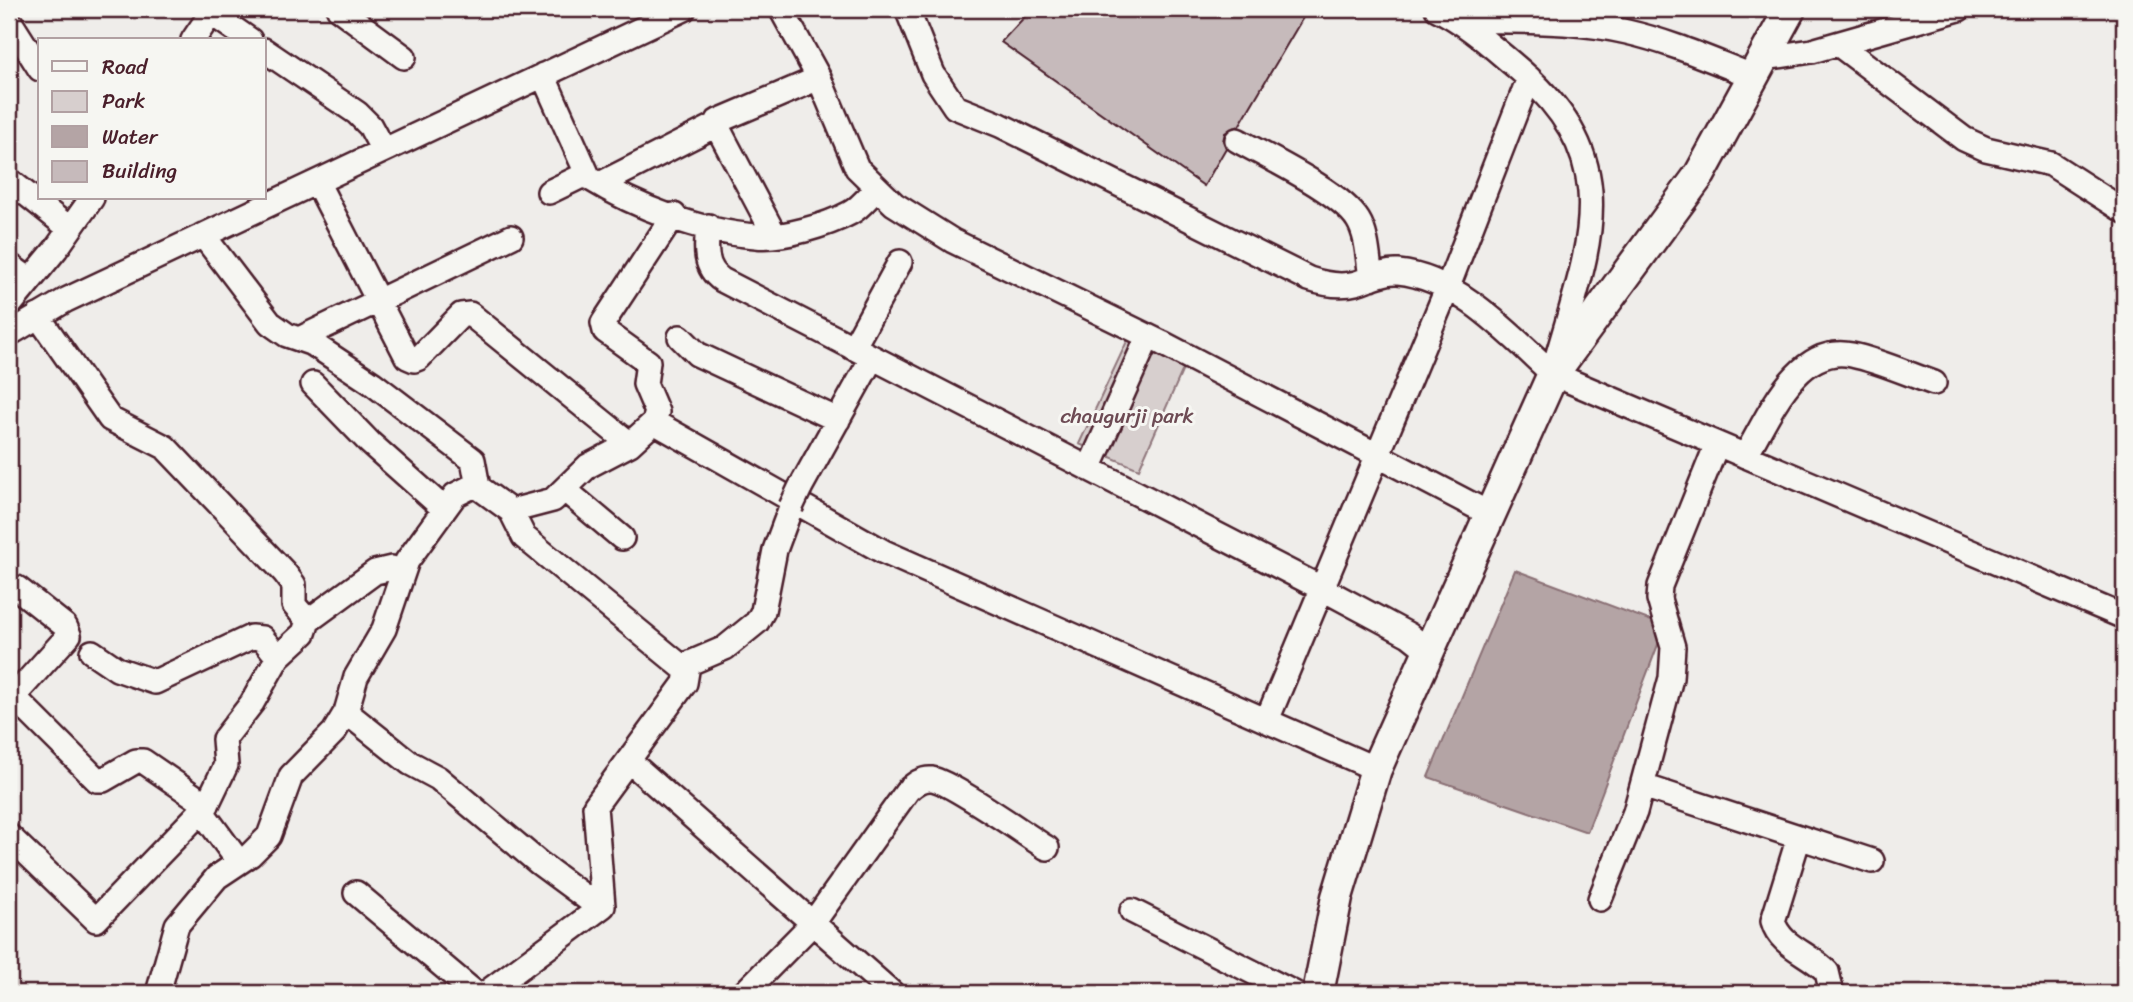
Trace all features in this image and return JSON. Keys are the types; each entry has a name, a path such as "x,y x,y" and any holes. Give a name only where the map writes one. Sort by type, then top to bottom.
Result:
{"main road":[{"path":"1318,993 1337,897 1376,769 1553,374 1700,173 1790,9"}],"street":[{"path":"339,9 404,57"},
{"path":"9,334 66,300 684,9"},
{"path":"781,9 819,78 856,167 894,204 953,241 1148,337 1490,514"},
{"path":"907,9 933,74 955,107 1000,125 1325,285 1353,284 1396,272 1447,289 1483,311 1553,374 2124,617"},
{"path":"1437,9 1460,20 1530,78 1557,105 1577,137 1590,179 1593,215 1587,254 1553,374"},
{"path":"1460,20 1566,24 1624,31 1760,68 1838,44 1910,16 1959,9"},
{"path":"194,38 212,11 247,38"},
{"path":"9,20 38,66"},
{"path":"1838,44 1964,139 1986,149 2051,164 2124,211"},
{"path":"266,51 357,113 370,126 383,150"},
{"path":"542,75 595,181"},
{"path":"595,181 718,124 720,119 819,78"},
{"path":"1266,720 1447,289 1530,78"},
{"path":"718,124 774,234"},
{"path":"1237,140 1297,174 1352,211 1362,230 1371,278"},
{"path":"548,192 583,176 674,215 708,226 759,237 825,224 852,212 877,188"},
{"path":"9,180 70,229"},
{"path":"317,182 407,357 414,360 461,315 470,314 629,444"},
{"path":"9,306 91,200"},
{"path":"511,511 549,502 588,466 629,444 654,422 657,412 645,384 649,362 606,331 603,323 674,215"},
{"path":"708,226 706,251 710,268 716,276 1323,589 1409,635 1428,650"},
{"path":"203,235 270,323 287,335 313,344 372,383 473,460 476,480 511,511 529,541 687,671 685,683 595,806 603,905 486,993"},
{"path":"299,339 511,237"},
{"path":"683,666 725,648 757,622 763,611 775,550 796,497 838,420 862,353 900,262"},
{"path":"9,265 30,280"},
{"path":"38,316 110,419 165,447 284,572 294,585 293,605 308,621"},
{"path":"680,337 697,354 838,420"},
{"path":"1089,469 1148,337"},
{"path":"1745,456 1794,377 1811,362 1830,355 1850,354 1934,383"},
{"path":"313,384 370,443 444,509"},
{"path":"654,422 884,552 1376,769"},
{"path":"1600,899 1643,786 1674,660 1670,634 1658,599 1660,586 1717,444"},
{"path":"158,993 177,925 217,877 269,836 291,776 334,732 346,712 356,677 384,629 402,572 444,509 462,489 476,480"},
{"path":"565,490 622,538"},
{"path":"239,862 203,813 226,765 223,743 226,735 252,704 278,657 304,633 308,621 375,572 392,568"},
{"path":"17,587 65,626 69,635 12,694 97,780 103,780 136,761 143,761 207,805"},
{"path":"92,652 117,669 155,682 251,637 261,638 278,657"},
{"path":"346,712 410,764 438,778 539,863 600,908"},
{"path":"629,761 892,993"},
{"path":"744,993 813,923 908,790 918,781 932,779 950,788 1047,848"},
{"path":"1643,786 1872,861"},
{"path":"9,836 96,920 207,805"},
{"path":"1799,837 1773,921 1784,941 1827,972 1832,993"},
{"path":"356,893 475,993"},
{"path":"1132,911 1294,993"}],"green space":[{"name":"chaugurji park","path":"1128,339 1184,367 1139,469 1079,444"}],"water":[{"path":"1515,570 1665,626 1587,832 1428,777"}],"building":[{"path":"1032,9 1308,9 1239,126 1225,133 1223,141 1226,148 1204,186 1001,42"}]}
